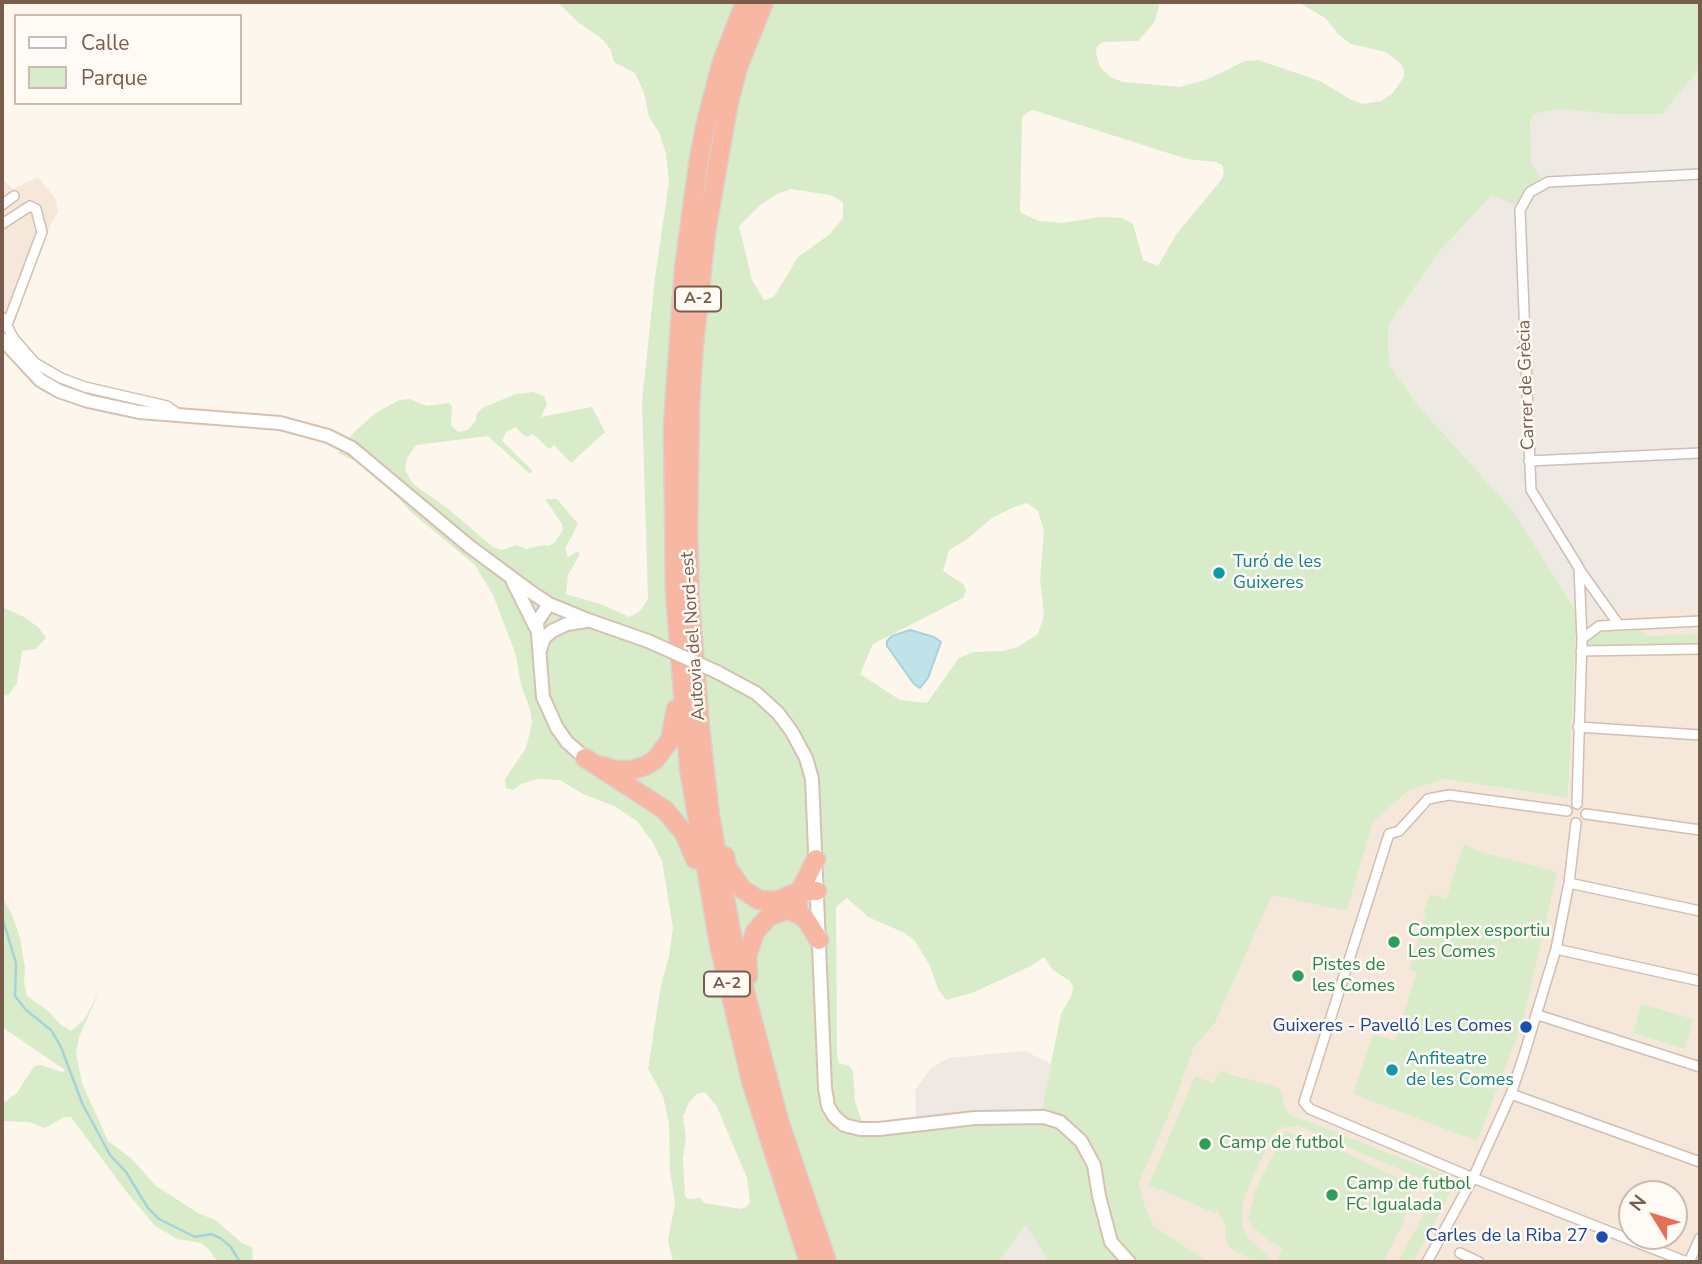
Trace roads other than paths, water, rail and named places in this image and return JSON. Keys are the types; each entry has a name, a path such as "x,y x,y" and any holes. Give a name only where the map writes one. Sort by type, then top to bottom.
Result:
{"highway":[{"name":"Autovia del Nord-est","path":"745,2 721,65 705,127 683,281 675,370 672,473 674,592 689,768 707,885 751,1081 809,1262"},
{"name":"Autovia del Nord-est","path":"764,2 738,67 720,140 706,232 693,354 688,477 690,592 710,816 736,958 778,1115 827,1262"},
{"path":"585,758 622,770 638,769 655,760 667,746 673,732 680,681"},
{"path":"585,758 656,803 673,817 689,843 707,885"},
{"path":"710,816 720,836 727,867 742,889 751,896 768,901 809,891"},
{"path":"746,1000 750,941 768,917 796,906 809,891 816,859"},
{"path":"786,910 805,918 819,940"}],"street":[{"name":"Carrer de Grècia","path":"1619,625 1579,568 1531,490 1520,210 1530,192 1548,182 1700,174"},
{"path":"2,205 14,195"},
{"path":"2,224 30,206 36,209 41,232 5,321 14,339 35,363 61,378 85,387 167,406 178,414"},
{"path":"2,339 40,380 59,391 88,401 130,410 279,423 328,436 352,448 512,579 550,604 648,641 756,693 778,713 806,758 811,779 816,859"},
{"path":"1530,461 1700,453"},
{"name":"Carrer de Grècia","path":"1577,804 1582,639 1579,568"},
{"path":"512,579 540,639"},
{"path":"550,604 538,617 540,675 545,705 561,734 585,758"},
{"path":"540,639 567,624 588,620"},
{"path":"1582,639 1599,626 1700,621"},
{"path":"1581,651 1700,649"},
{"path":"1578,727 1700,735"},
{"path":"1567,811 1449,795 1428,799 1399,831 1389,834 1305,1094 1305,1105 1473,1178 1688,1262 1700,1238"},
{"path":"1577,804 1584,807 1586,814 1582,821 1576,823 1569,820 1567,811 1571,805 1577,804"},
{"path":"1586,814 1700,830"},
{"path":"1427,1262 1473,1178 1511,1094 1538,1015 1556,948 1569,883 1576,823"},
{"path":"1569,883 1700,911"},
{"path":"809,891 819,940 825,1088 828,1106 835,1116 845,1125 860,1129 975,1118 1044,1117 1060,1122 1081,1141 1094,1165 1111,1242 1129,1262"},
{"path":"1556,948 1700,981"},
{"path":"1538,1015 1700,1067"},
{"path":"1511,1094 1700,1163"},
{"path":"1460,1253 1479,1262"}],"water":[{"path":"910,630 934,637 941,642 928,678 920,688 914,684 887,646 887,641 892,636"}],"waterway":[{"path":"2,917 16,963 15,996 26,1010 51,1030 61,1047 82,1103 110,1155 126,1172 148,1208 159,1219 195,1237 211,1234 220,1238 230,1246 240,1262"}],"place":[{"name":"Turó de les Guixeres","path":"1219,573"},
{"name":"Complex esportiu Les Comes","path":"1394,942"},
{"name":"Pistes de les Comes","path":"1298,976"},
{"name":"Guixeres - Pavelló Les Comes","path":"1526,1027"},
{"name":"Anfiteatre de les Comes","path":"1392,1070"},
{"name":"Camp de futbol","path":"1205,1144"},
{"name":"Camp de futbol FC Igualada","path":"1332,1195"},
{"name":"Carles de la Riba 27","path":"1602,1237"}]}
